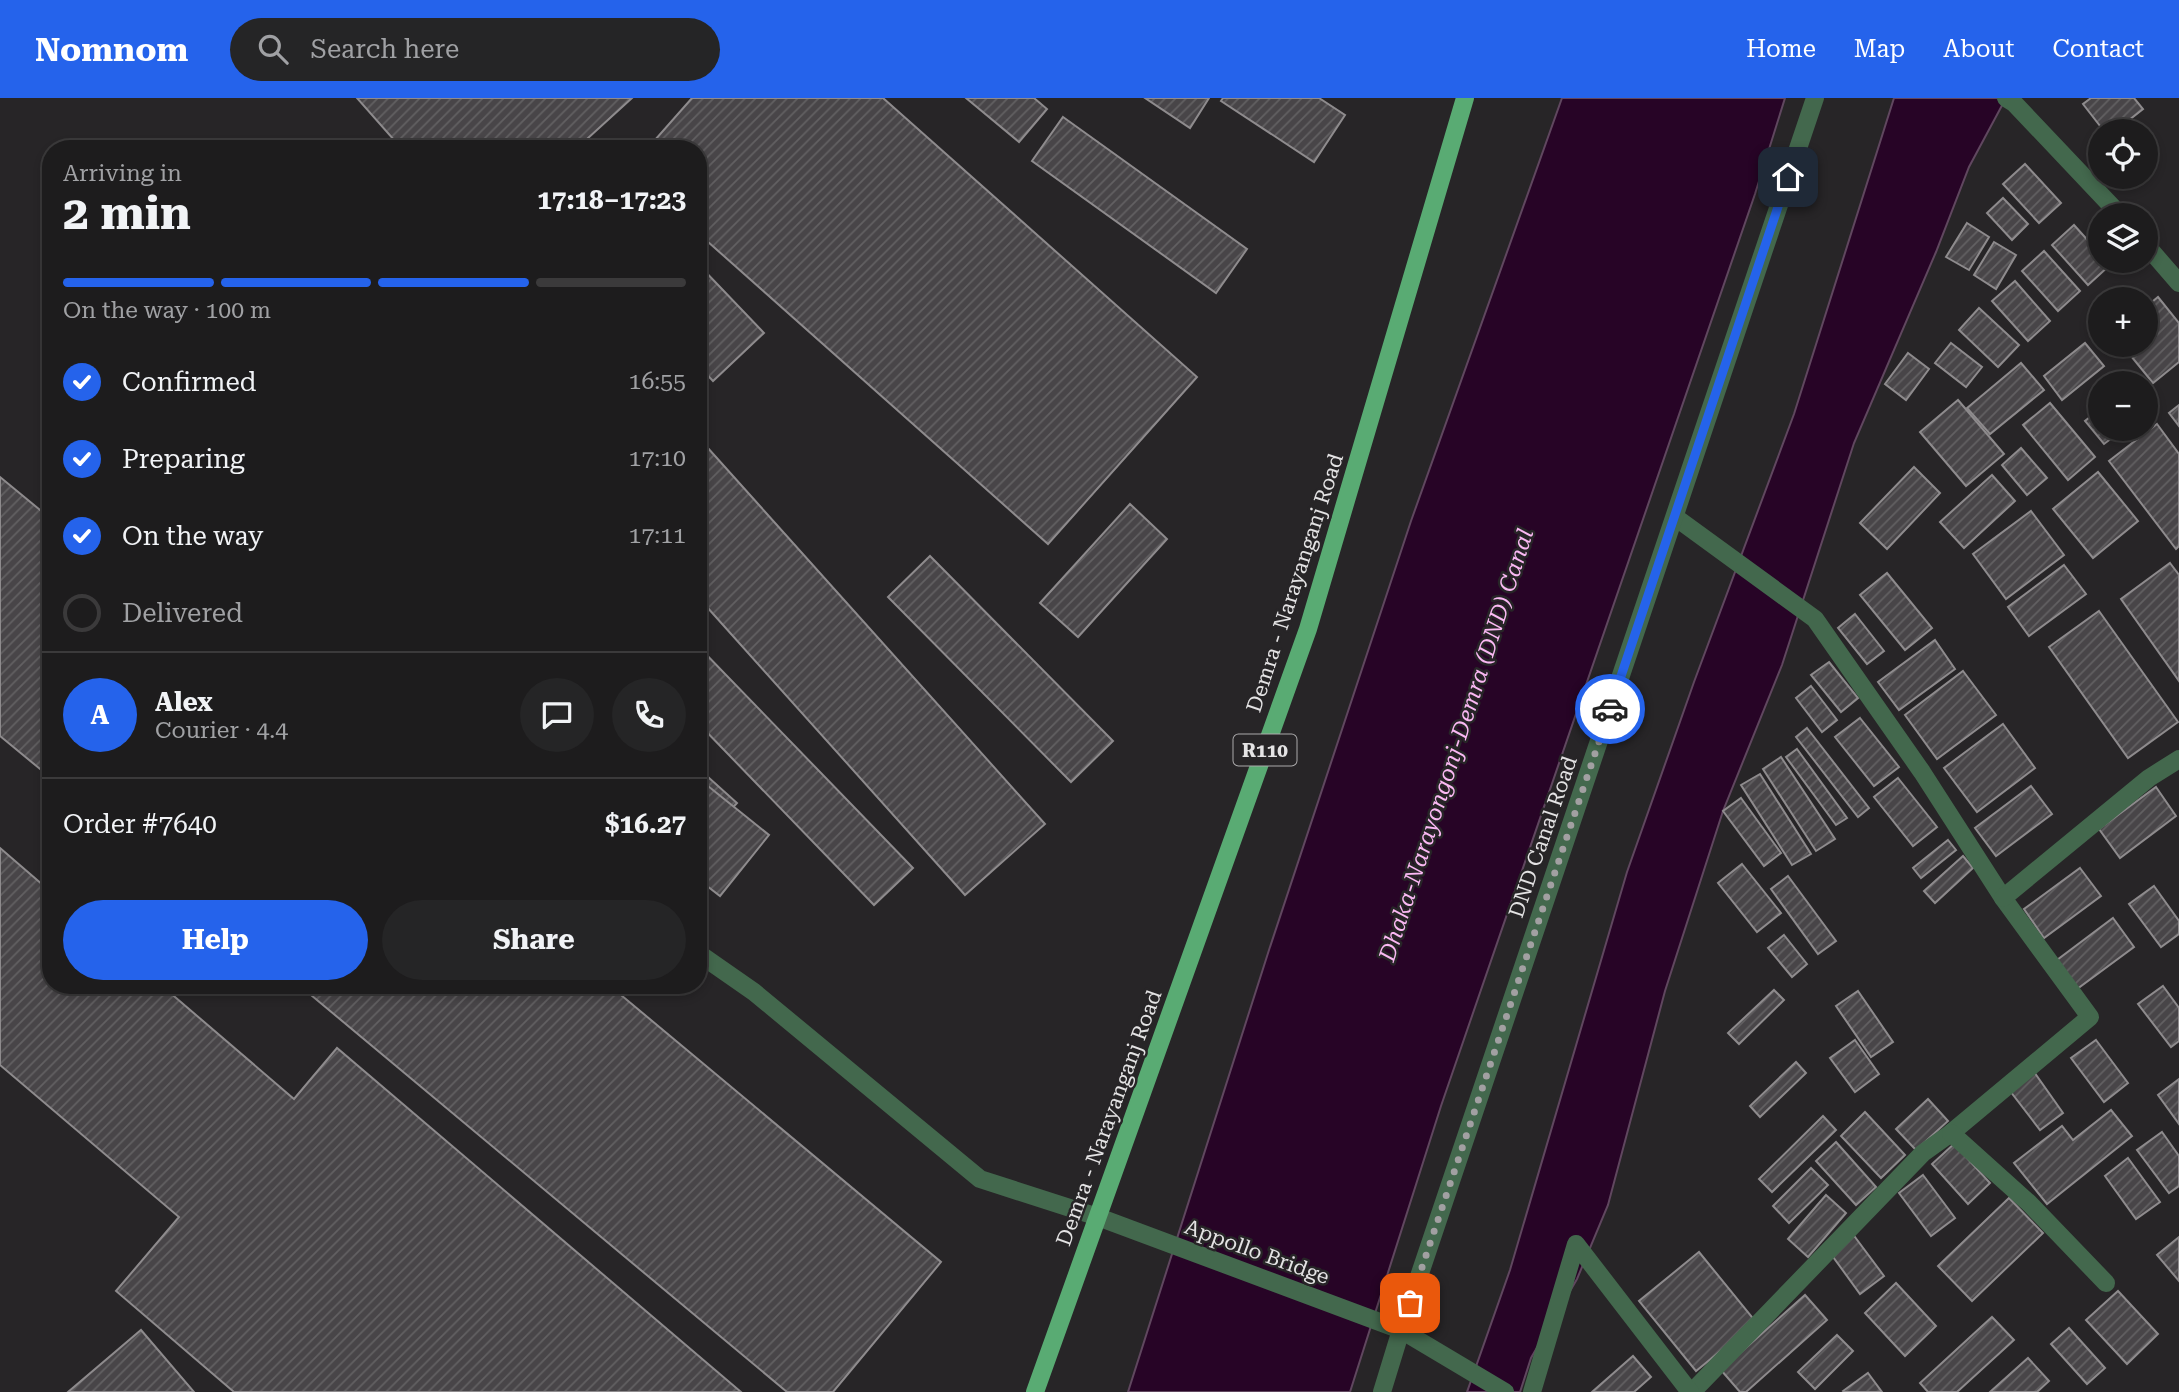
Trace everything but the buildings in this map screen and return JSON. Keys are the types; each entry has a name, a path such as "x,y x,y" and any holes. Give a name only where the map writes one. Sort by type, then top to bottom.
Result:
{"main road":[{"name":"Demra - Narayanganj Road","path":"1035,1392 1308,629 1465,98"}],"street":[{"name":"DND Canal Road","path":"1382,1392 1815,98"},
{"path":"2010,100 2109,203"},
{"path":"2158,257 2177,277"},
{"path":"1532,1392 1576,1244 1691,1392 1923,1153 1951,1133 2090,1017 2003,898 1922,772 1815,619 1675,517"},
{"path":"2003,898 2149,778 2179,759"},
{"name":"Appollo Bridge","path":"707,959 754,992 980,1179 1098,1217 1401,1330 1506,1392"},
{"path":"1951,1133 2029,1203 2106,1283"}],"water":[{"name":"Dhaka-Narayongonj-Demra (DND) Canal","path":"1562,98 1785,98 1755,194 1441,1106 1350,1392 1128,1392 1269,950 1411,521"},
{"path":"1894,98 2006,98 1969,167 1936,252 1854,443 1782,665 1723,811 1665,991 1608,1205 1577,1279 1531,1358 1520,1392 1467,1392 1510,1270 1627,872 1694,682 1794,414"}],"way so far":[{"path":"1410,1303 1610,709"}],"route":[{"path":"1610,709 1788,177"}]}
